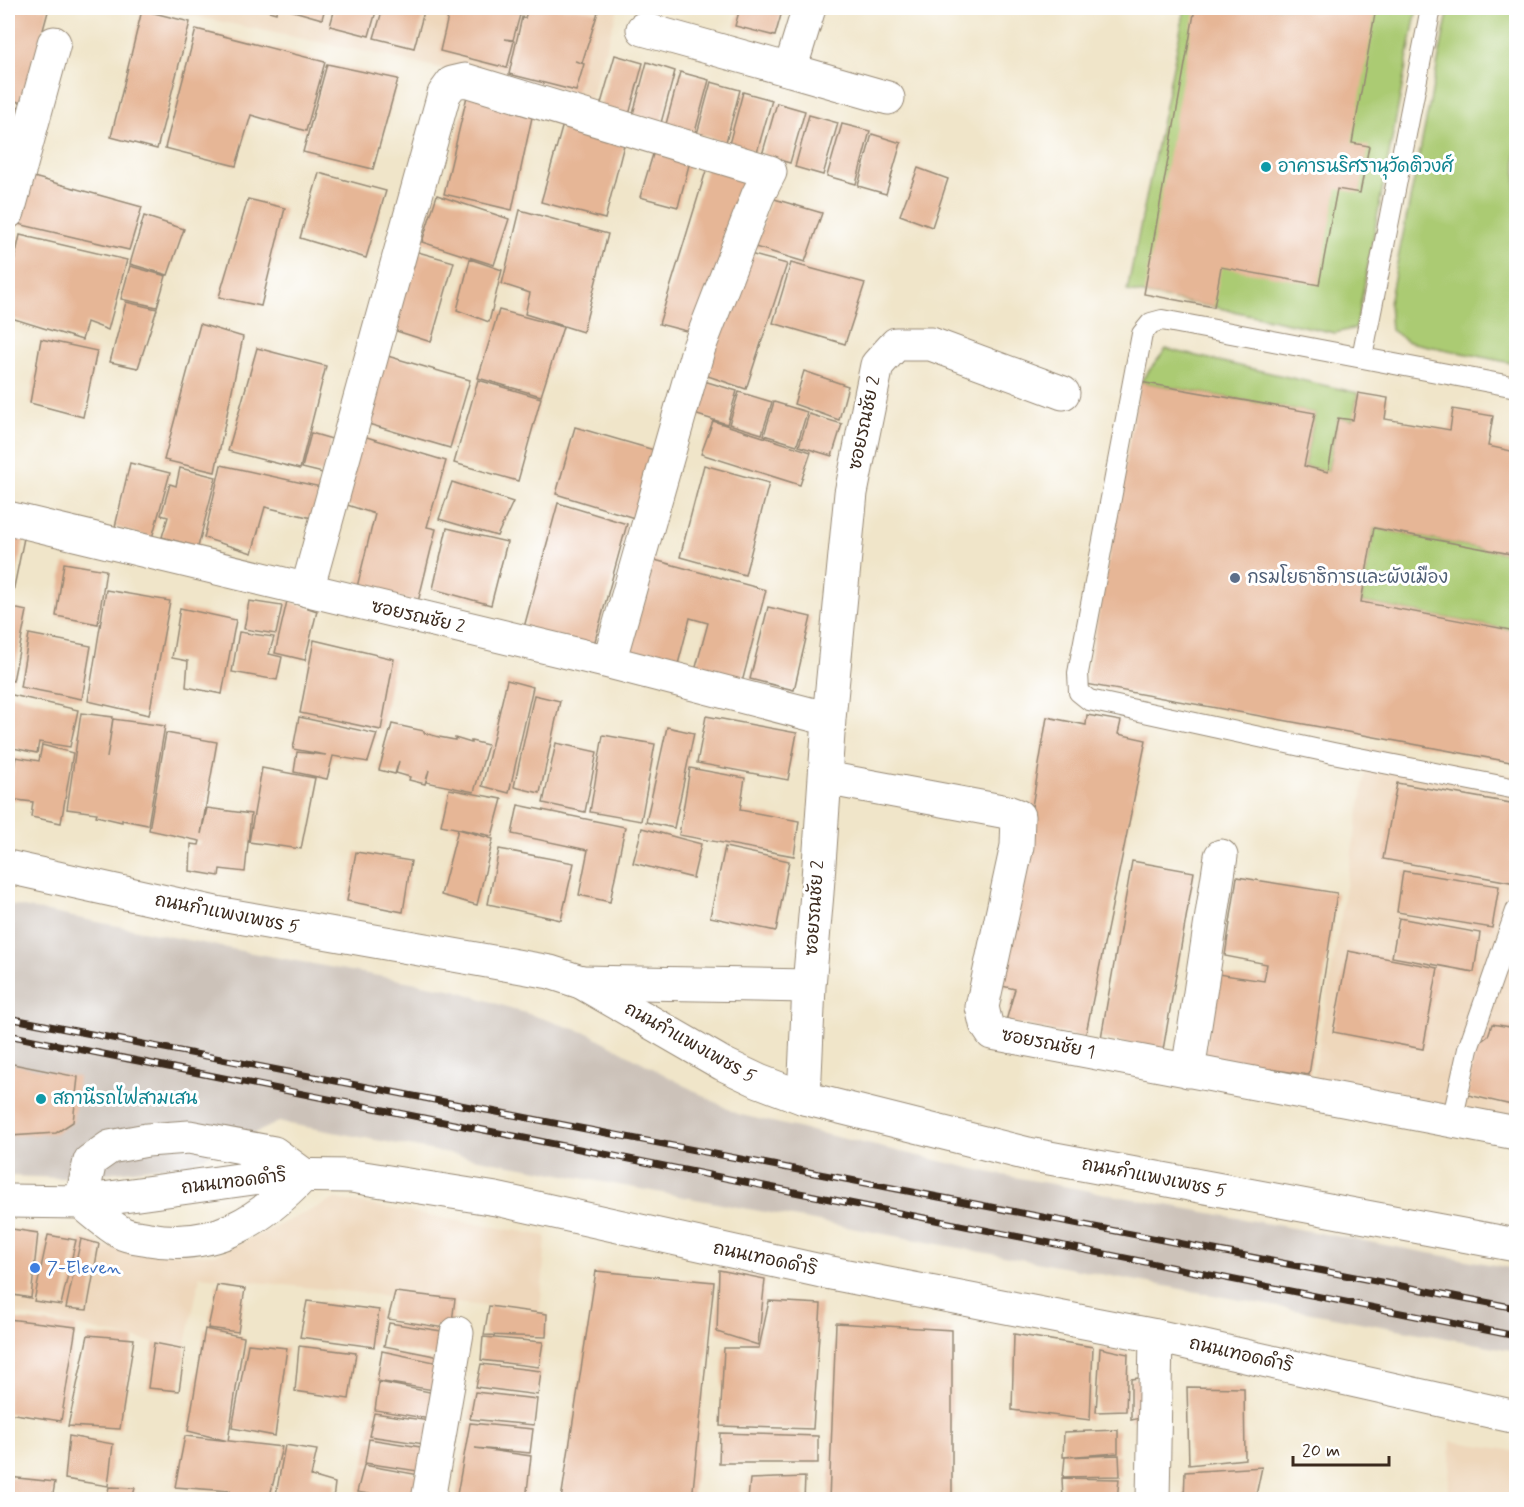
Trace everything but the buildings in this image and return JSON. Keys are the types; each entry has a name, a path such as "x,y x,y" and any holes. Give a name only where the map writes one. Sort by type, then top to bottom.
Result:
{"street":[{"path":"790,70 809,8"},
{"path":"643,28 888,98"},
{"path":"8,212 54,43"},
{"path":"307,590 444,94 452,83 465,80 770,172 758,195 698,350 609,662"},
{"name":"ซอยรณชัย 2","path":"804,1098 809,986 829,719 851,493 877,365 896,344 931,344 1063,393"},
{"name":"ซอยรณชัย 2","path":"8,518 609,662 829,719"},
{"name":"ซอยรณชัย 1","path":"825,778 1018,816 1017,846 982,1007 986,1024 992,1033 1516,1133"},
{"path":"1188,1071 1221,856"},
{"name":"ถนนกำแพงเพชร 5","path":"8,867 216,913 521,965 581,982 723,1064 804,1098 1028,1154 1516,1245"},
{"path":"581,982 809,986"},
{"path":"189,1137 274,1153 304,1175 280,1200 242,1227 210,1239 164,1242 123,1234 81,1202 90,1161 110,1147 147,1140 189,1137"},
{"name":"ถนนเทอดดำริ","path":"8,1201 81,1202 275,1175 351,1176 496,1199 821,1271 1156,1336 1516,1417"},
{"path":"428,1500 457,1333"},
{"path":"1153,1500 1156,1336"}],"lane":[{"path":"1362,357 1431,8"},
{"path":"1516,387 1162,320 1151,323 1142,334 1078,673 1079,693 1089,700 1516,789"},
{"path":"1452,1121 1468,1049 1516,911"}],"shaded area":[{"path":"171,8 618,8 588,106 427,65 170,11"},
{"path":"1367,747 1516,776 1516,1122 1312,1085 1366,770"},
{"path":"8,904 247,952 455,990 590,1034 737,1114 992,1173 1516,1269 1516,1351 279,1122 188,1164 62,1178 8,1176"},
{"path":"335,1199 546,1236 540,1312 200,1276 185,1349 8,1312 8,1233 145,1252 215,1255"},
{"path":"1451,1441 1516,1451 1516,1499 1448,1499"}],"green space":[{"name":"อาคารนริศรานุวัดติวงศ์","path":"1185,8 1417,8 1356,328 1335,333 1127,291"},
{"path":"1449,8 1516,8 1516,364 1409,342 1391,330 1389,303"},
{"path":"1166,349 1358,393 1353,420 1338,418 1328,472 1304,466 1315,413 1140,382"},
{"path":"1374,528 1516,555 1516,631 1361,602"}],"railway":[{"path":"8,1018 1516,1308"},
{"path":"8,1035 1516,1336"}],"place":[{"name":"อาคารนริศรานุวัดติวงศ์","path":"1266,167"},
{"name":"กรมโยธาธิการและผังเมือง","path":"1235,578"},
{"name":"สถานีรถไฟสามเสน","path":"41,1099"},
{"name":"7-Eleven","path":"35,1268"}]}
